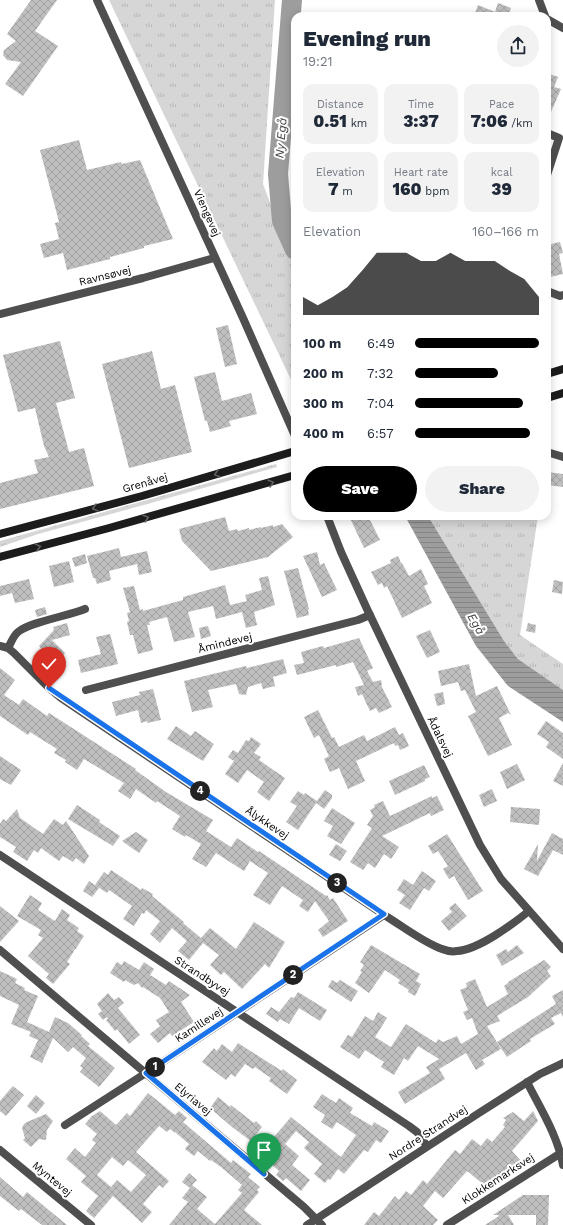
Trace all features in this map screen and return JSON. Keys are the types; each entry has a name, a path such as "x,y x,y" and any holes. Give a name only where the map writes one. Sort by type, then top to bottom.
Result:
{"main road":[{"path":"551,373 563,369"},
{"path":"551,397 563,393"},
{"name":"Grenåvej","path":"0,534 142,496 291,452"},
{"path":"0,558 291,476"}],"street":[{"name":"Viengevej","path":"97,0 291,427"},
{"path":"539,0 544,12"},
{"path":"551,20 563,28"},
{"path":"551,134 561,138 551,164"},
{"name":"Ravnsøvej","path":"0,314 150,276 214,258"},
{"path":"551,293 560,296 563,295"},
{"path":"551,454 563,458"},
{"name":"Ådalsvej","path":"329,520 341,552 370,615 480,845 501,879 563,949"},
{"name":"Ålykkevej","path":"84,609 31,626 18,632 4,647 62,698 433,946 443,950 458,951 474,946 493,936 529,911"},
{"name":"Åmindevej","path":"86,690 358,620 370,615"},
{"name":"Strandbyvej","path":"0,855 409,1126 417,1132 427,1146"},
{"name":"Kamillevej","path":"65,1125 238,1013 384,914"},
{"name":"Elyriavej","path":"0,950 304,1207 319,1222"},
{"name":"Nordre Strandvej","path":"307,1225 319,1222 427,1146 527,1082 563,1063"},
{"path":"527,1082 544,1116 552,1128 561,1153 563,1165"},
{"name":"Myntevej","path":"0,1150 90,1225"},
{"name":"Klokkemarksvej","path":"447,1225 561,1153"}],"green space":[{"path":"109,0 275,0 263,184 291,258 291,380"},
{"path":"276,464 277,467 38,534 0,547 0,541"},
{"path":"430,520 537,520 520,635 563,664 563,690 518,659 504,641"}],"water":[{"name":"Egå","path":"407,520 430,520 504,641 518,659 563,690 563,722 508,686 476,646"}],"building":[{"path":"31,0 57,0 35,31 58,46 23,96 5,84 21,62 7,60 3,55 4,50 16,41 7,34"},
{"path":"498,3 511,8 510,12 495,12"},
{"path":"478,5 495,12 475,12"},
{"path":"551,74 558,77 554,87 561,89 551,112"},
{"path":"79,140 87,170 121,162 122,164 140,160 173,239 144,246 144,248 110,257 110,259 67,270 63,253 44,258 40,244 59,239 55,223 59,222 40,150"},
{"path":"560,242 563,253 559,254 563,274 551,277 551,244"},
{"path":"228,325 237,364 225,367 216,328"},
{"path":"60,341 75,398 56,403 69,452 84,448 94,486 0,509 0,483 38,473 34,460 49,457 44,446 35,408 18,412 3,355"},
{"path":"152,351 161,389 175,385 192,452 129,468 102,364"},
{"path":"215,372 222,401 251,393 257,414 229,421 231,426 210,432 207,421 205,421 194,377"},
{"path":"551,472 563,474 563,487 551,486"},
{"path":"225,517 229,531 237,529 238,531 249,528 249,530 273,525 273,527 282,524 293,537 268,557 211,571 182,541 179,529"},
{"path":"351,520 370,520 380,540 364,548"},
{"path":"119,548 121,557 147,551 152,572 139,575 137,564 109,571 111,580 97,584 95,578 93,578 87,556"},
{"path":"317,552 320,565 324,563 337,590 322,597 303,556"},
{"path":"85,554 87,563 75,567 72,558"},
{"path":"398,556 409,576 421,569 428,584 424,586 432,603 402,618 387,586 384,588 382,583 378,585 371,572 391,563 390,560"},
{"path":"69,561 74,582 54,587 49,566"},
{"path":"298,568 309,609 309,615 297,618 284,571"},
{"path":"268,576 275,605 254,612 257,625 246,628 242,612 216,619 213,606 188,612 195,637 174,642 167,617 149,622 150,625 147,625 153,650 138,654 133,635 130,635 127,622 129,621 127,613 130,612 123,588 134,586 140,610 143,609 143,611 183,600 183,597 225,585 230,605 247,601 245,595 262,590 259,578"},
{"path":"29,579 34,599 15,603 12,593 0,596 0,586"},
{"path":"554,580 563,582 562,594 552,592"},
{"path":"45,607 47,614 37,617 35,610"},
{"path":"67,623 70,635 52,640 65,653 54,665 44,655 46,654 39,646 54,630 53,627"},
{"path":"528,623 536,625 535,633 526,631"},
{"path":"208,626 211,636 201,639 199,628"},
{"path":"430,630 440,652 427,658 416,636"},
{"path":"110,634 118,664 81,673 78,660 101,654 96,637"},
{"path":"359,638 373,668 367,671 373,682 381,680 381,685 392,707 379,713 376,708 370,711 362,694 358,696 355,687 364,685 353,662 297,675 294,665 304,663 301,652 323,646 324,648"},
{"path":"283,659 287,673 273,677 275,686 263,689 261,683 248,687 246,695 239,694 236,684 208,690 213,707 192,712 184,681"},
{"path":"469,664 476,696 497,686 511,715 507,712 508,713 499,718 512,745 488,756 468,716 476,712 465,690 461,691 458,682 441,686 438,671"},
{"path":"0,668 15,680 4,695 19,705 23,699 47,716 49,713 136,769 135,770 166,792 213,820 206,831 231,847 237,838 326,896 327,895 330,900 333,898 348,921 323,937 318,930 329,921 315,901 308,912 299,906 303,900 282,886 270,905 253,895 268,873 250,861 244,871 216,853 206,867 192,859 201,844 172,829 180,816 157,801 156,803 136,789 130,799 118,791 124,783 84,759 77,770 65,762 66,760 54,753 57,749 30,732 28,735 0,716"},
{"path":"153,689 161,720 141,723 138,710 116,716 112,702 140,695 139,692"},
{"path":"443,692 445,704 437,706 434,694"},
{"path":"318,710 332,738 334,737 339,747 364,735 367,741 395,727 399,735 403,733 409,746 400,750 398,745 395,746 394,743 356,761 365,781 348,789 339,768 330,772 324,759 329,756 319,735 314,738 304,717"},
{"path":"546,721 563,733 563,759 546,747 549,742 537,734"},
{"path":"176,726 191,736 195,731 214,744 203,761 167,739"},
{"path":"251,737 261,744 254,753 261,757 259,760 285,778 269,801 257,792 264,782 247,770 238,783 225,774 234,761 228,757 233,750 238,753 246,740 249,741"},
{"path":"0,756 21,770 11,785 0,779"},
{"path":"563,763 563,786 553,781"},
{"path":"517,764 525,780 507,789 500,772"},
{"path":"424,765 430,777 425,779 425,781 395,795 389,781"},
{"path":"492,789 497,801 484,807 479,795"},
{"path":"325,790 332,795 332,798 324,809 316,803 298,830 286,822 297,806 290,802 298,791 304,795 305,793 317,801"},
{"path":"432,796 432,798 437,796 444,810 431,816 430,813 382,836 399,847 391,859 384,854 375,868 368,863 363,870 350,862 372,828 367,825 373,816 370,810 375,807 374,805 383,801 390,816"},
{"path":"77,805 100,820 99,822 120,836 113,846 68,819"},
{"path":"511,807 540,809 539,825 510,822"},
{"path":"332,808 355,823 341,844 327,836 333,826 324,821"},
{"path":"17,809 20,818 43,834 54,819 63,825 66,821 89,856 84,864 76,858 73,862 63,856 59,861 41,848 38,853 34,850 27,861 13,852 16,847 0,837 0,824 3,819 6,821"},
{"path":"136,832 148,840 139,853 122,841"},
{"path":"552,833 563,839 563,855 553,850 538,876 524,869 538,844 537,861"},
{"path":"447,834 483,891 468,900 454,876 449,879 443,869 448,866 438,851 433,854 428,846"},
{"path":"336,844 347,851 340,861 329,855"},
{"path":"111,870 141,890 142,888 153,894 152,896 201,938 210,928 236,949 254,922 285,942 269,968 265,964 242,989 224,972 221,975 210,965 219,955 203,943 189,960 178,951 187,941 172,928 160,943 150,934 160,921 146,910 144,914 142,913 134,926 123,919 132,906 109,890 107,893 95,885 104,872 108,875"},
{"path":"422,871 436,881 429,891 424,888 410,910 399,903 405,895 397,890 404,879 413,885"},
{"path":"89,881 99,888 92,897 83,891"},
{"path":"30,895 42,903 38,910 55,921 62,909 70,915 67,920 79,928 77,931 84,936 75,950 73,949 74,951 67,962 70,964 53,984 46,978 49,974 28,956 43,938 38,935 41,930 17,916"},
{"path":"455,903 467,916 449,931 441,921 452,912 449,908"},
{"path":"0,906 19,921 0,942"},
{"path":"371,945 420,974 416,981 421,984 415,996 398,983 400,980 385,970 369,993 355,983 362,972 360,971 364,965 360,962"},
{"path":"517,945 524,953 502,966 496,955 506,949 508,952"},
{"path":"544,960 551,967 547,971 551,976 528,997 497,1016 500,1021 487,1026 501,1049 482,1060 485,1064 476,1070 466,1053 439,1069 445,1079 405,1104 398,1092 430,1073 426,1067 439,1059 418,1046 408,1061 404,1058 394,1075 381,1067 384,1062 365,1050 359,1059 340,1047 348,1035 352,1037 365,1016 373,1021 378,1012 387,1018 375,1037 391,1047 406,1024 436,1043 438,1039 443,1042 457,1036 461,1044 478,1034 472,1018 467,1020 463,1012 468,1010 460,990 467,987 466,983 475,979 487,1007 508,994 504,986 508,982"},
{"path":"124,961 139,970 144,962 154,969 150,975 166,985 169,981 190,995 181,1002 194,1022 172,1036 170,1033 158,1043 150,1034 160,1026 156,1020 169,1012 160,998 143,987 142,988 138,983 134,985 125,980 124,982 110,973 117,962 122,965"},
{"path":"0,971 17,979 15,983 25,988 24,990 38,996 27,1022 49,1032 55,1017 68,1023 90,1044 88,1046 115,1068 99,1087 80,1072 83,1068 80,1066 86,1058 73,1047 68,1052 53,1038 42,1063 30,1057 38,1040 29,1036 31,1032 11,1024 19,1005 0,996"},
{"path":"332,980 337,983 340,980 358,991 351,1002 328,987"},
{"path":"563,990 563,1017 561,1013 551,1018 555,1024 530,1039 531,1041 507,1057 497,1042 556,1004 552,996"},
{"path":"298,992 327,1010 320,1021 299,1008 289,1024 280,1019 278,1022 266,1014 271,1007 279,1012 291,997 294,998"},
{"path":"108,993 114,1000 119,997 124,1003 118,1008 140,1035 129,1044 117,1029 115,1031 106,1020 108,1019 107,1017 103,1020 98,1014 102,1011 97,1004"},
{"path":"238,1043 282,1071 283,1069 297,1080 287,1094 269,1081 271,1078 255,1067 253,1069 245,1064 235,1077 231,1074 226,1080 202,1062 214,1048 217,1051 222,1044 232,1052"},
{"path":"13,1086 24,1095 6,1116 0,1111 0,1101"},
{"path":"148,1093 175,1115 179,1111 187,1118 183,1122 231,1163 233,1160 251,1174 248,1177 260,1187 257,1190 259,1192 244,1210 262,1225 169,1225 188,1202 182,1198 190,1188 182,1182 189,1173 197,1180 192,1185 207,1197 197,1209 215,1224 242,1193 238,1190 242,1185 221,1167 211,1160 210,1161 198,1151 194,1156 185,1149 189,1144 175,1132 170,1129 167,1132 159,1126 136,1152 169,1181 163,1188 159,1185 143,1204 152,1212 142,1223 113,1196 94,1218 86,1211 98,1196 81,1182 86,1176 66,1159 75,1148 85,1157 96,1143 92,1140 97,1134 85,1124 92,1116 100,1111 116,1125 127,1113 130,1116","holes":["112,1157 123,1166 128,1160 146,1175 131,1192 117,1180 111,1187 97,1175"]},
{"path":"322,1094 336,1103 339,1098 353,1108 350,1113 372,1126 374,1122 389,1131 381,1143 376,1140 368,1152 364,1150 344,1174 338,1169 330,1180 328,1179 325,1183 314,1174 322,1164 304,1148 309,1142 296,1131 285,1144 299,1156 292,1165 310,1180 301,1191 286,1178 283,1181 276,1175 279,1171 261,1155 261,1152 291,1117 341,1157 356,1135 337,1122 332,1129 321,1122 325,1115 313,1107"},
{"path":"36,1095 45,1103 36,1114 27,1106"},
{"path":"218,1097 254,1123 256,1121 262,1127 251,1141 210,1108"},
{"path":"533,1111 538,1121 512,1151 521,1161 506,1176 488,1188 467,1171 443,1198 435,1191 423,1206 438,1220 433,1225 364,1225 374,1212 379,1216 395,1196 399,1200 406,1191 411,1195 423,1180 427,1184 455,1150 460,1154 472,1139 481,1146 487,1138 492,1142 505,1127 503,1125 506,1120 503,1118 513,1112 524,1121"},
{"path":"46,1114 53,1121 47,1130 46,1140 39,1139 31,1147 23,1140 25,1138 22,1128 27,1122"},
{"path":"0,1177 23,1197 27,1192 67,1225 42,1225 21,1209 19,1211 0,1196"},
{"path":"523,1195 549,1195 548,1225 536,1225 536,1215 508,1215 514,1225 485,1225 499,1216 493,1215"}],"waterway":[{"name":"Ny Egå","path":"291,12 292,0"},
{"name":"Ny Egå","path":"291,12 278,174 282,221 291,241"}],"route":[{"path":"49,688 384,914 238,1013 146,1073 264,1174"}]}
